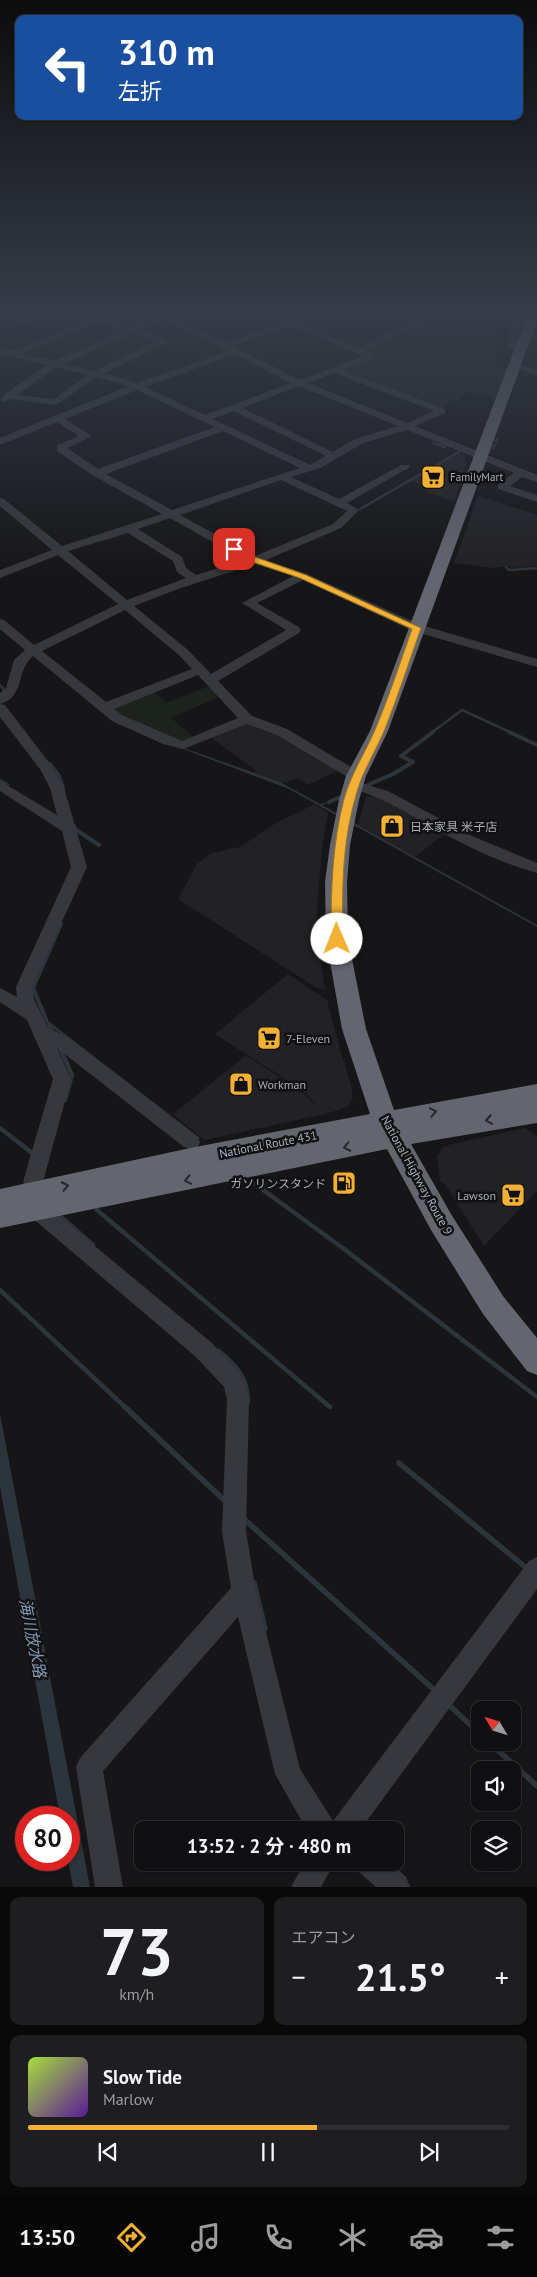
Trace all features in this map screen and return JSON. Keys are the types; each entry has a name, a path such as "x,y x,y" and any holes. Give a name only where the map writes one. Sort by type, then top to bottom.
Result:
{"highway":[{"name":"National Highway Route 9","path":"502,401 480,456 380,731 355,780 345,820 336,882 337,939 354,1029 390,1130 441,1222 493,1304 537,1361"},
{"name":"National Route 431","path":"0,1217 34,1202 390,1130 512,1097 537,1094"},
{"name":"National Route 431","path":"390,1130 537,1112"},
{"name":"National Route 431","path":"0,1200 34,1202"}],"street":[{"path":"38,401 55,401"},
{"path":"0,442 102,401"},
{"path":"166,401 309,468"},
{"path":"204,419 253,401"},
{"path":"343,401 537,479"},
{"path":"0,574 61,550 130,529 309,468 359,441 406,427 442,411 416,401"},
{"path":"235,408 334,456"},
{"path":"58,419 87,436 60,449 98,473 255,560 303,576 417,628 537,663"},
{"path":"98,473 223,428"},
{"path":"339,503 405,467"},
{"path":"521,473 502,487 537,499"},
{"path":"0,700 12,690 20,660 33,650 126,605 194,579 255,560 337,526 354,510 282,477"},
{"path":"0,501 184,653 247,719 282,732 355,780 441,826 511,860 537,868"},
{"path":"130,529 178,559 181,570 194,579"},
{"path":"210,680 295,630 248,604 303,576"},
{"path":"0,623 104,708 135,728 183,745 247,719"},
{"path":"104,708 200,670"},
{"path":"0,708 46,768 57,788 79,867 24,987 26,998 62,1079 34,1178 34,1202 204,1350 233,1382 238,1399 234,1531 244,1592 288,1774 318,1821"},
{"path":"0,785 67,828"},
{"path":"0,994 191,1142"},
{"path":"350,1821 537,1569"},
{"path":"109,1887 89,1767 244,1592"},
{"path":"305,1887 315,1871"},
{"path":"378,1871 396,1887"}],"shaded area":[{"path":"422,401 456,401 441,408"},
{"path":"459,453 464,455 467,463 454,501 425,492 428,487 409,481"},
{"path":"478,496 537,515 537,566 494,568 454,563"},
{"path":"209,686 219,697 171,718 195,738 175,740 164,737 113,710 114,707 153,691 166,703"},
{"path":"245,724 252,724 278,734 339,770 308,785 298,778 283,783 254,773 256,770 211,738"},
{"path":"366,796 378,797 447,832 415,857 358,825"},
{"path":"315,804 328,813 322,847 317,910 319,949 325,989 317,988 178,899 197,864 211,853 240,847 276,823"},
{"path":"288,974 327,1000 351,1084 353,1098 347,1107 326,1114 298,1087 215,1034"},
{"path":"246,1055 299,1090 326,1114 204,1140 173,1114"},
{"path":"525,1128 537,1136 537,1191 484,1246 446,1186 440,1181 437,1156 444,1146"}],"water":[{"path":"0,625 144,734 280,782 320,804 333,801 322,805 537,925 537,927 289,789 120,725 0,629"},
{"path":"47,1020 200,1138 198,1139 45,1022"},
{"name":"海川放水路","path":"0,1414 75,1806 58,1806 0,1487"},
{"path":"80,1834 90,1887 73,1887 70,1871 80,1871"}],"waterway":[{"path":"433,443 445,447"},
{"path":"360,509 459,452"},
{"path":"506,567 509,570 537,568"},
{"path":"0,685 6,692"},
{"path":"431,733 462,710 512,733"},
{"path":"363,787 393,774 413,762 401,756 433,732"},
{"path":"509,732 537,745"},
{"path":"50,764 59,776 63,788"},
{"path":"0,781 7,785"},
{"path":"329,802 343,796"},
{"path":"74,826 75,829 99,845"},
{"path":"46,1019 33,988 61,924"},
{"path":"49,1025 53,1033"},
{"path":"60,1048 72,1075 65,1100"},
{"path":"0,1128 32,1153"},
{"path":"251,1181 344,1249 537,1397"},
{"path":"97,1210 330,1407"},
{"path":"61,1217 93,1245"},
{"path":"0,1290 126,1408"},
{"path":"219,1351 236,1367 244,1379 248,1402"},
{"path":"125,1407 224,1500"},
{"path":"399,1463 524,1566"},
{"path":"244,1519 431,1687"},
{"path":"254,1583 265,1629"},
{"path":"449,1705 471,1726"},
{"path":"499,1751 537,1786"}],"place":[{"name":"FamilyMart","path":"433,477"},
{"name":"日本家具 米子店","path":"392,826"},
{"name":"7-Eleven","path":"269,1038"},
{"name":"Workman","path":"241,1084"},
{"name":"ガソリンスタンド","path":"344,1183"},
{"name":"Lawson","path":"513,1195"}],"route":[{"path":"234,549 249,558 303,576 417,628 380,731 356,776 349,800 340,845 336,882 337,939"}]}
